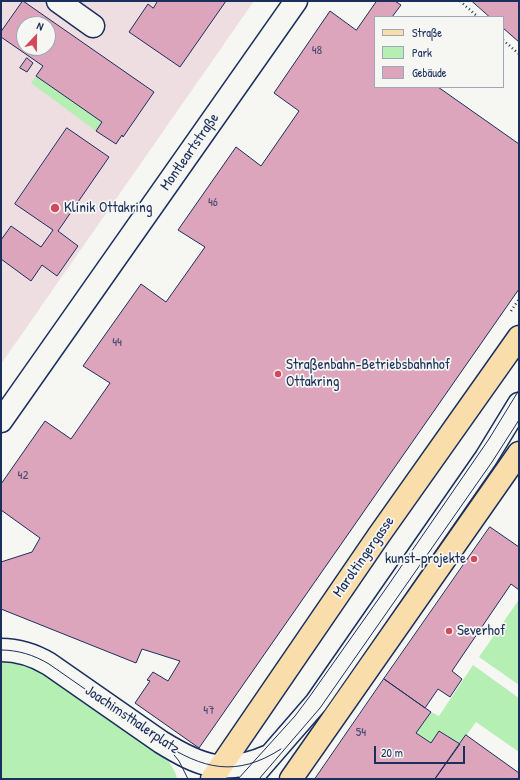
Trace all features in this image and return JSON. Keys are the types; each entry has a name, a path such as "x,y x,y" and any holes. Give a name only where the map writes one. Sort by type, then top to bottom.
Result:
{"main road":[{"name":"Maroltingergasse","path":"216,773 379,535 519,337"},
{"path":"291,779 516,462"}],"street":[{"path":"58,1 93,26"},
{"name":"Montleartstraße","path":"1,421 296,1"},
{"path":"250,779 316,703 486,458 519,404"},
{"name":"Joachimsthalerplatz","path":"1,650 17,651 41,659 176,752 196,761 216,773 246,765 269,756"}],"path":[{"path":"460,1 477,16"},
{"path":"504,41 519,54"}],"shaded area":[{"name":"Klinik Ottakring","path":"1,1 254,1 1,364"}],"green space":[{"path":"36,76 102,122 96,131 31,83"},
{"path":"519,601 519,685 479,657"},
{"path":"1,658 30,662 163,754 173,769 177,779 1,779"},
{"path":"473,665 519,698 519,752 476,722 460,744 440,731 431,743 416,733 431,712 439,716"}],"building":[{"path":"23,1 45,16 16,16 16,47 1,37 1,32"},
{"path":"158,1 226,1 180,67 129,32 148,4 153,8"},
{"name":"Straßenbahn-Betriebsbahnhof Ottakring","path":"377,1 395,1 401,5 393,16 374,16 374,88 439,88 519,144 519,289 199,748 135,703 150,681 147,680 153,672 168,681 180,661 142,649 136,663 1,609 1,562 32,552 40,538 1,510 1,484 45,421 71,439 110,383 83,366 141,284 166,302 205,247 178,230 236,147 261,166 299,111 274,93 330,11 356,30"},
{"path":"472,1 519,1 519,42 504,29 504,16 489,16"},
{"path":"56,24 154,92 123,137 122,135 116,144 96,131 102,122 36,76 43,66 29,56 56,56"},
{"path":"27,58 33,63 27,72 20,68"},
{"path":"67,128 109,157 58,231 78,246 57,276 42,265 31,281 1,259 1,240 11,226 41,247 53,230 15,204"},
{"name":"Severhof","path":"490,527 519,547 519,590 511,584 452,671 462,679 450,697 438,689 425,708 384,679"},
{"path":"384,679 431,712 416,733 431,743 439,731 460,744 435,779 315,779"},
{"path":"466,735 519,773 519,779 435,779"}],"tram line":[{"path":"238,779 295,716 310,696 489,439 519,390"},
{"path":"259,779 320,708 492,462 519,420"},
{"path":"1,650 20,652 49,664 161,742 191,759 206,764 234,767 249,764 265,758 281,749"},
{"path":"170,750 179,761 188,779"}],"place":[{"name":"Klinik Ottakring","path":"55,208"},
{"name":"Straßenbahn-Betriebsbahnhof Ottakring","path":"278,374"},
{"name":"kunst-projekte","path":"474,559"},
{"name":"Severhof","path":"449,631"}]}
